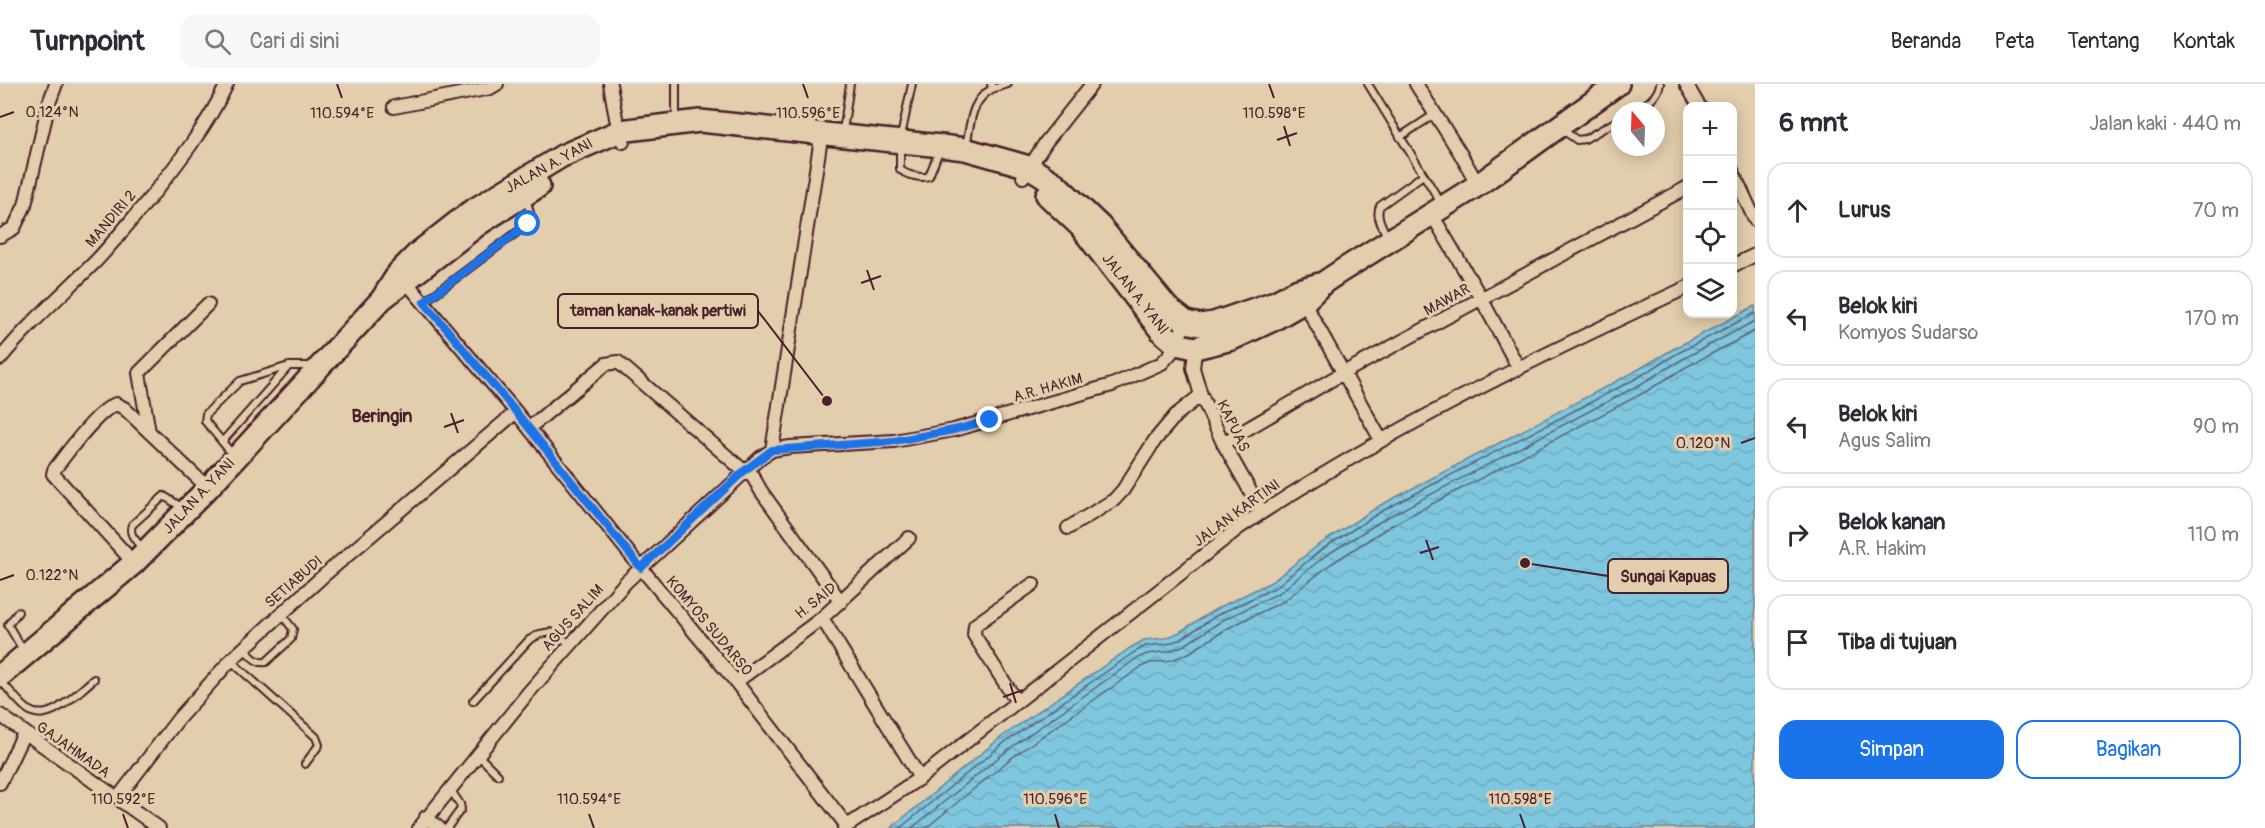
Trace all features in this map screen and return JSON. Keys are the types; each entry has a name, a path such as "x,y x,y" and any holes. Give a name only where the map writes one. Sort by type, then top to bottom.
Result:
{"highway":[{"path":"1185,346 1232,339 1273,320 1301,296 1478,185 1618,84"},
{"name":"JALAN A. YANI","path":"0,678 24,654 140,557 208,488 228,450 319,366 403,277 433,240 494,196 562,156 650,126 675,122 720,122 965,149 998,159 1056,184 1086,210 1167,307 1193,323"},
{"name":"JALAN A. YANI","path":"403,277 525,194 621,136"},
{"name":"JALAN A. YANI","path":"1026,172 1080,226 1162,332 1185,346"},
{"path":"1193,323 1214,323 1301,296"}],"street":[{"path":"0,236 14,228 25,205 49,103 56,84"},
{"name":"MANDIRI 2","path":"0,359 23,331 95,262 178,164 220,99 227,84"},
{"path":"394,107 490,88 497,84"},
{"path":"610,84 621,136"},
{"path":"1026,172 1046,142 1092,84"},
{"path":"1416,84 1478,185"},
{"path":"1686,84 1697,102"},
{"path":"772,450 832,133"},
{"path":"1737,181 1755,220"},
{"name":"MAWAR","path":"1223,443 1343,373 1683,191"},
{"path":"1437,210 1518,369"},
{"path":"1736,264 1755,255"},
{"name":"KOMYOS SUDARSO","path":"403,277 736,682 846,827"},
{"name":"JALAN KARTINI","path":"846,827 920,778 1240,527 1285,496 1381,440 1518,369 1683,289"},
{"path":"1301,296 1381,440"},
{"path":"149,432 139,373 208,304"},
{"path":"1185,346 1193,323"},
{"path":"1185,346 1193,323"},
{"name":"A.R. HAKIM","path":"772,450 894,441 954,430 1058,402 1119,382 1162,363 1185,346"},
{"name":"KAPUAS","path":"1185,346 1201,396 1223,443 1262,513"},
{"path":"529,428 606,364 618,362 746,470 841,602"},
{"path":"1068,528 1114,500 1155,440 1176,415 1201,396"},
{"path":"140,557 54,476 53,472 89,427 111,406 116,404 124,408 208,488"},
{"name":"SETIABUDI","path":"117,799 179,718 231,660 281,613 516,412"},
{"name":"AGUS SALIM","path":"423,823 449,788 570,643 641,568 746,470 772,450"},
{"name":"H. SAID","path":"736,682 822,618 909,538"},
{"path":"1017,702 974,635 973,629 975,625 1033,584"},
{"path":"822,618 920,778"},
{"name":"GAJAHMADA","path":"0,715 159,828"},
{"path":"0,783 24,733"},
{"path":"423,823 439,828"}],"lane":[{"path":"675,122 676,84"},
{"path":"832,133 850,84"},
{"path":"912,84 900,141 900,169 903,172 925,178 931,173 941,146"},
{"path":"965,149 975,103 992,86 1008,84"},
{"path":"1368,84 1424,176 1437,210"},
{"path":"1649,102 1658,92 1660,84"},
{"path":"1400,137 1435,114"},
{"path":"1559,127 1577,140 1585,139 1611,124"},
{"path":"1389,240 1377,211 1380,206 1424,176"},
{"path":"424,302 528,224 531,217 525,194"},
{"path":"289,366 228,450 205,421 206,414 240,381 289,366 319,366"},
{"path":"140,557 130,530 132,525 164,496 186,510"},
{"path":"18,612 8,625 24,654"},
{"path":"244,648 256,661 266,662 294,634 281,613"},
{"path":"473,701 529,640 540,634 551,632 570,643"},
{"path":"231,660 316,737 319,745 305,764"},
{"path":"0,678 30,711 41,714 54,712 94,679"},
{"path":"477,754 498,775"},
{"path":"447,828 461,809 449,788"}],"water":[{"path":"1755,306 1755,828 891,828 1000,738 1130,648 1144,640 1166,638 1178,633 1216,609 1273,581 1317,546 1379,506 1634,372 1675,348 1732,318 1737,318 1737,315"}],"place":[{"name":"taman kanak-kanak pertiwi","path":"827,401"},
{"name":"Sungai Kapuas","path":"1525,563"}],"district":[{"name":"Beringin","path":"382,416"}],"route":[{"path":"528,224 424,302 641,568 744,471 772,450 894,441 954,430 990,420"}]}
